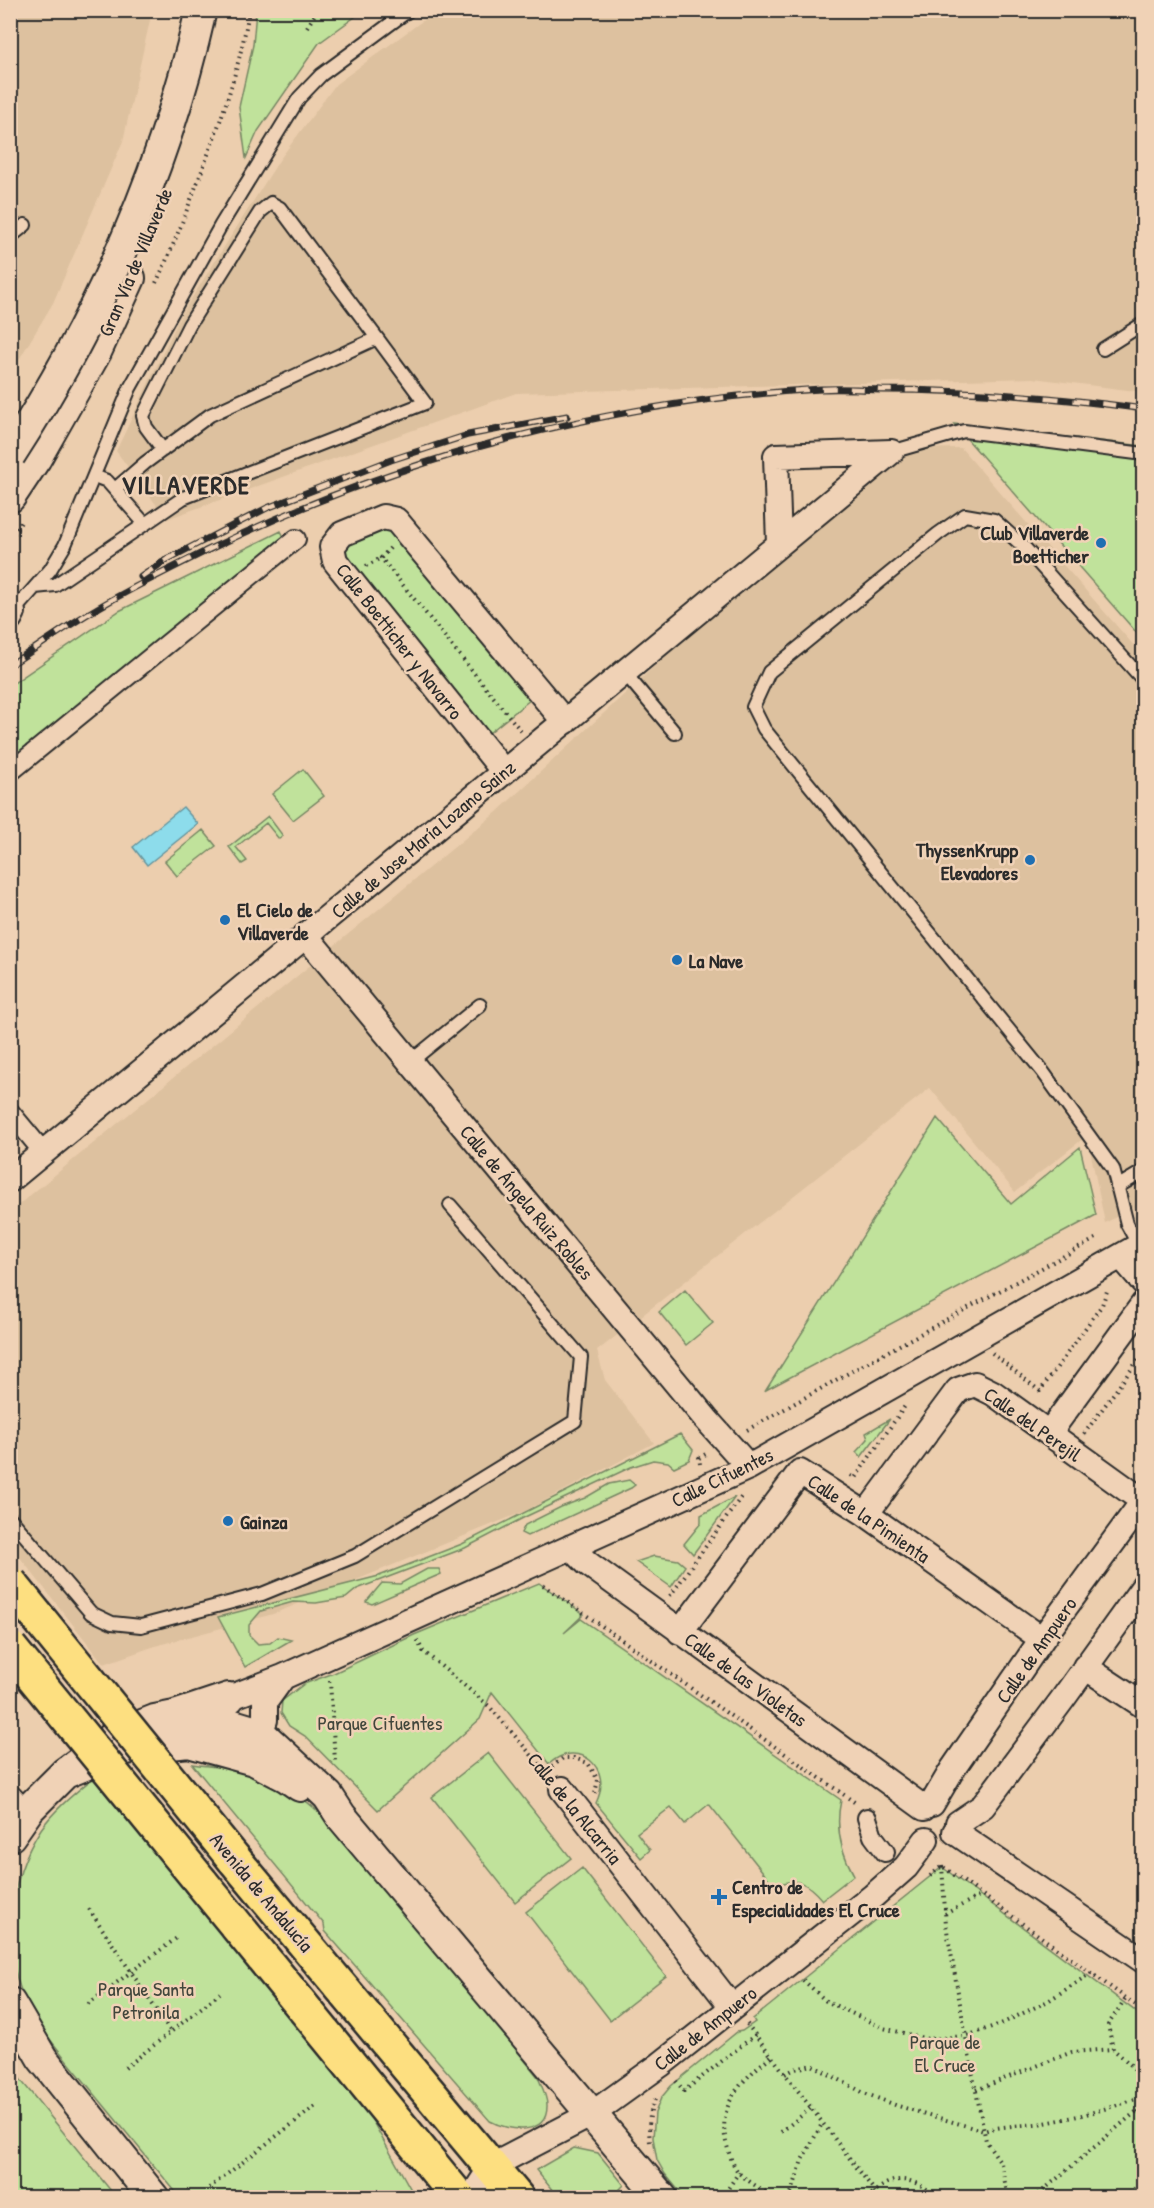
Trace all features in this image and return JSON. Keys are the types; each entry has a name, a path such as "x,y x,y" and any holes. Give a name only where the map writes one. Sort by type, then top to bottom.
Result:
{"main road":[{"name":"Avenida de Andalucía","path":"10,1583 234,1859 517,2198"},
{"name":"Avenida de Andalucía","path":"10,1648 459,2198"}],"street":[{"name":"Gran Vía de Villaverde","path":"10,455 51,391 126,243 154,172 174,112 192,52 201,10"},
{"name":"Gran Vía de Villaverde","path":"10,497 36,458 96,352 130,278 178,162 210,57 221,10"},
{"name":"Calle de Jose María Lozano Sainz","path":"10,1180 891,452"},
{"path":"779,544 776,456 891,452"},
{"name":"Calle Boetticher y Navarro","path":"504,772 335,561 332,547 342,534 383,517 396,520 565,722"},
{"path":"10,772 296,538"},
{"name":"Calle de Ángela Ruiz Robles","path":"306,936 706,1419 748,1478"},
{"path":"10,1112 44,1153"},
{"path":"1134,1248 1143,1283"},
{"name":"Calle Cifuentes","path":"236,1729 283,1677 571,1547 748,1478 849,1408 1134,1248"},
{"path":"1049,1433 1143,1303"},
{"name":"Calle del Perejil","path":"866,1514 958,1390 975,1384 993,1393 1143,1500"},
{"name":"Calle de la Pimienta","path":"680,1632 800,1472 866,1514 1042,1639"},
{"name":"Calle de Ampuero","path":"928,1806 1042,1639 1143,1500"},
{"name":"Calle de las Violetas","path":"571,1547 586,1563 680,1632 928,1806"},
{"path":"956,1828 957,1817 950,1807 944,1804 928,1806 920,1813 918,1825 922,1836 926,1840 939,1843 945,1841 956,1828 983,1806 1143,1586"},
{"path":"1085,1666 1143,1706"},
{"name":"Calle Cifuentes","path":"236,1729 265,1720 265,1701 283,1677"},
{"path":"10,1836 20,1799 65,1773 115,1736 155,1720 176,1716 236,1729 254,1760 288,1777 341,1816 662,2198"},
{"path":"65,1773 124,1749 189,1742 236,1729"},
{"name":"Calle de la Alcarria","path":"562,1790 738,2014"},
{"path":"864,1812 873,1836 885,1852"},
{"path":"956,1828 1143,1961"},
{"name":"Calle de Ampuero","path":"471,2198 492,2166 592,2114 660,2065 738,2014 906,1867 926,1840"},
{"path":"10,2003 42,2058 154,2198"}],"lane":[{"path":"12,615 50,570 65,545 130,388 221,225 300,98 321,75 410,10"},
{"path":"35,587 55,585 183,498 425,403 280,208 271,203 260,212 189,325 143,416 146,427 163,450"},
{"path":"10,237 25,225"},
{"path":"1103,349 1143,323"},
{"path":"115,489 210,415 377,338"},
{"path":"891,452 963,431 1143,454"},
{"path":"94,476 107,481 145,524"},
{"path":"1134,1248 1123,1214 1113,1169 1043,1072 764,729 753,707 769,672 938,534 966,515 994,520 1024,547 1143,681"},
{"path":"624,672 675,733"},
{"path":"411,1062 480,1005"},
{"path":"1117,1187 1143,1171"},
{"path":"10,1518 91,1613 112,1623 141,1626 262,1594 356,1556 575,1421 581,1357 450,1205"}],"path":[{"path":"307,27 318,10"},
{"path":"406,530 381,558 535,747"},
{"path":"745,1431 1099,1237"},
{"path":"991,1353 1040,1391 1102,1305 1107,1290"},
{"path":"1082,1438 1143,1352"},
{"path":"846,1472 855,1478 909,1400"},
{"path":"662,1590 670,1596 748,1478"},
{"path":"539,1583 864,1812"},
{"name":"Calle de la Alcarria","path":"406,1622 423,1651 489,1706 562,1790"},
{"path":"330,1675 335,1761"},
{"path":"924,1881 942,1866"},
{"path":"942,1866 1143,2011"},
{"path":"942,1866 945,1914 984,2131 986,2140 1001,2163 1008,2198"},
{"path":"945,1914 981,1895"},
{"path":"89,1909 171,2032"},
{"path":"88,2004 178,1937"},
{"path":"800,1977 826,2001 883,2028 928,2039 966,2036 1003,2024 1030,2011 1091,1973"},
{"path":"125,2068 220,1993"},
{"path":"1125,1999 1108,2025 1113,2049 1131,2065 1143,2084"},
{"path":"738,2014 880,2198"},
{"path":"673,2079 684,2091 755,2035"},
{"path":"976,2090 1072,2052 1113,2049"},
{"path":"771,2056 745,2078 732,2096 723,2127 730,2157 739,2172 775,2198"},
{"path":"10,2072 18,2065"},
{"path":"785,2074 812,2065 864,2093 898,2106 984,2131 1071,2118 1143,2096"},
{"path":"646,2148 650,2143 648,2125 651,2107 658,2091"},
{"path":"1034,2198 1138,2110 1143,2102"},
{"path":"209,2188 317,2105"},
{"path":"781,2132 811,2108"},
{"path":"1138,2110 1143,2118"},
{"path":"788,2198 802,2160 823,2122"},
{"path":"722,2198 739,2172"},
{"path":"1126,2198 1143,2178"},
{"path":"867,2198 888,2182 907,2179 922,2185 940,2198"},
{"path":"1136,2187 1143,2191"}],"shaded area":[{"path":"11,11 152,11 123,141 53,303 11,373"},
{"path":"436,11 1143,11 1143,392 1033,378 516,393 167,519 116,451 181,315 280,159 336,84"},
{"path":"961,448 1143,656 1143,1203 1105,1223 1089,1145 1084,1138 1015,1192 930,1088 597,1351 605,1380 654,1443 525,1511 273,1614 155,1646 104,1664 11,1546 11,1211 497,812 749,579 909,449"}],"green space":[{"path":"256,11 363,11 319,43 258,131 246,158 239,107 253,45"},
{"name":"Club Villaverde Boetticher","path":"954,424 1143,446 1143,640"},
{"path":"389,523 536,695 484,737 339,551 341,544"},
{"path":"281,531 284,537 11,764 11,685 119,611"},
{"path":"303,769 324,796 293,820 272,794"},
{"path":"268,816 283,836 279,839 266,823 236,847 247,861 242,864 229,847"},
{"path":"203,830 216,846 177,876 165,861"},
{"path":"937,1118 1011,1204 1080,1147 1096,1215 766,1390"},
{"path":"685,1290 713,1323 686,1345 659,1312"},
{"path":"890,1419 861,1457 856,1452 868,1439 866,1433"},
{"path":"680,1434 693,1450 689,1460 674,1467 668,1462 653,1460 631,1467 465,1548 357,1589 346,1598 316,1603 293,1602 261,1611 249,1625 249,1635 258,1644 270,1643 278,1637 291,1640 245,1667 218,1617 379,1576 462,1544"},
{"path":"629,1480 635,1485 631,1488 527,1536 521,1533 525,1525 561,1507 585,1498 609,1484"},
{"path":"735,1497 693,1554 684,1544 701,1523 701,1515"},
{"path":"654,1556 678,1560 685,1566 671,1587 636,1562"},
{"path":"427,1569 439,1569 441,1574 372,1604 366,1602 382,1583 400,1584"},
{"name":"Parque Cifuentes","path":"539,1583 584,1614 564,1633 581,1619 841,1800 840,1839 845,1857 854,1875 822,1900 801,1883 789,1882 774,1886 709,1804 685,1824 671,1807 637,1833 650,1850 641,1858 596,1803 600,1790 600,1778 597,1768 590,1760 581,1755 571,1754 560,1757 549,1764 492,1692 480,1719 378,1810 305,1736 289,1726 281,1713 282,1701 304,1684"},
{"path":"488,1753 571,1858 515,1902 432,1797"},
{"path":"192,1764 245,1771 268,1778 297,1795 335,1827 358,1852 538,2077 547,2105 546,2115 541,2122 534,2127 516,2129 490,2121 325,1931 324,1924"},
{"name":"Parque Santa Petronila","path":"93,1778 368,2113 415,2197 180,2197 53,2044 27,2004 13,1961 11,1938 15,1892 30,1848 41,1829 72,1795"},
{"name":"Parque de El Cruce","path":"942,1867 1143,2017 1143,2197 684,2197 657,2160 653,2138 655,2113 661,2098 671,2086 737,2032 755,2022 753,2019"},
{"path":"582,1868 666,1976 610,2020 526,1912"},
{"path":"10,2068 15,2073 116,2197 11,2197"},
{"path":"574,2148 598,2153 624,2185 620,2189 626,2197 558,2197 536,2170"}],"water":[{"path":"183,807 198,824 147,865 133,847"}],"railway":[{"path":"10,665 87,614 122,594 212,548 284,515 433,460 509,438 586,420 664,406 742,396 828,389 980,393 1144,409"},
{"path":"141,577 166,560 267,508 391,460 468,435 567,416"}],"place":[{"name":"Club Villaverde Boetticher","path":"1101,543"},
{"name":"ThyssenKrupp Elevadores","path":"1030,860"},
{"name":"El Cielo de Villaverde","path":"225,920"},
{"name":"La Nave","path":"677,960"},
{"name":"Gainza","path":"228,1521"},
{"name":"Centro de Especialidades El Cruce","path":"719,1897"}],"district":[{"name":"VILLAVERDE","path":"186,484"}]}
